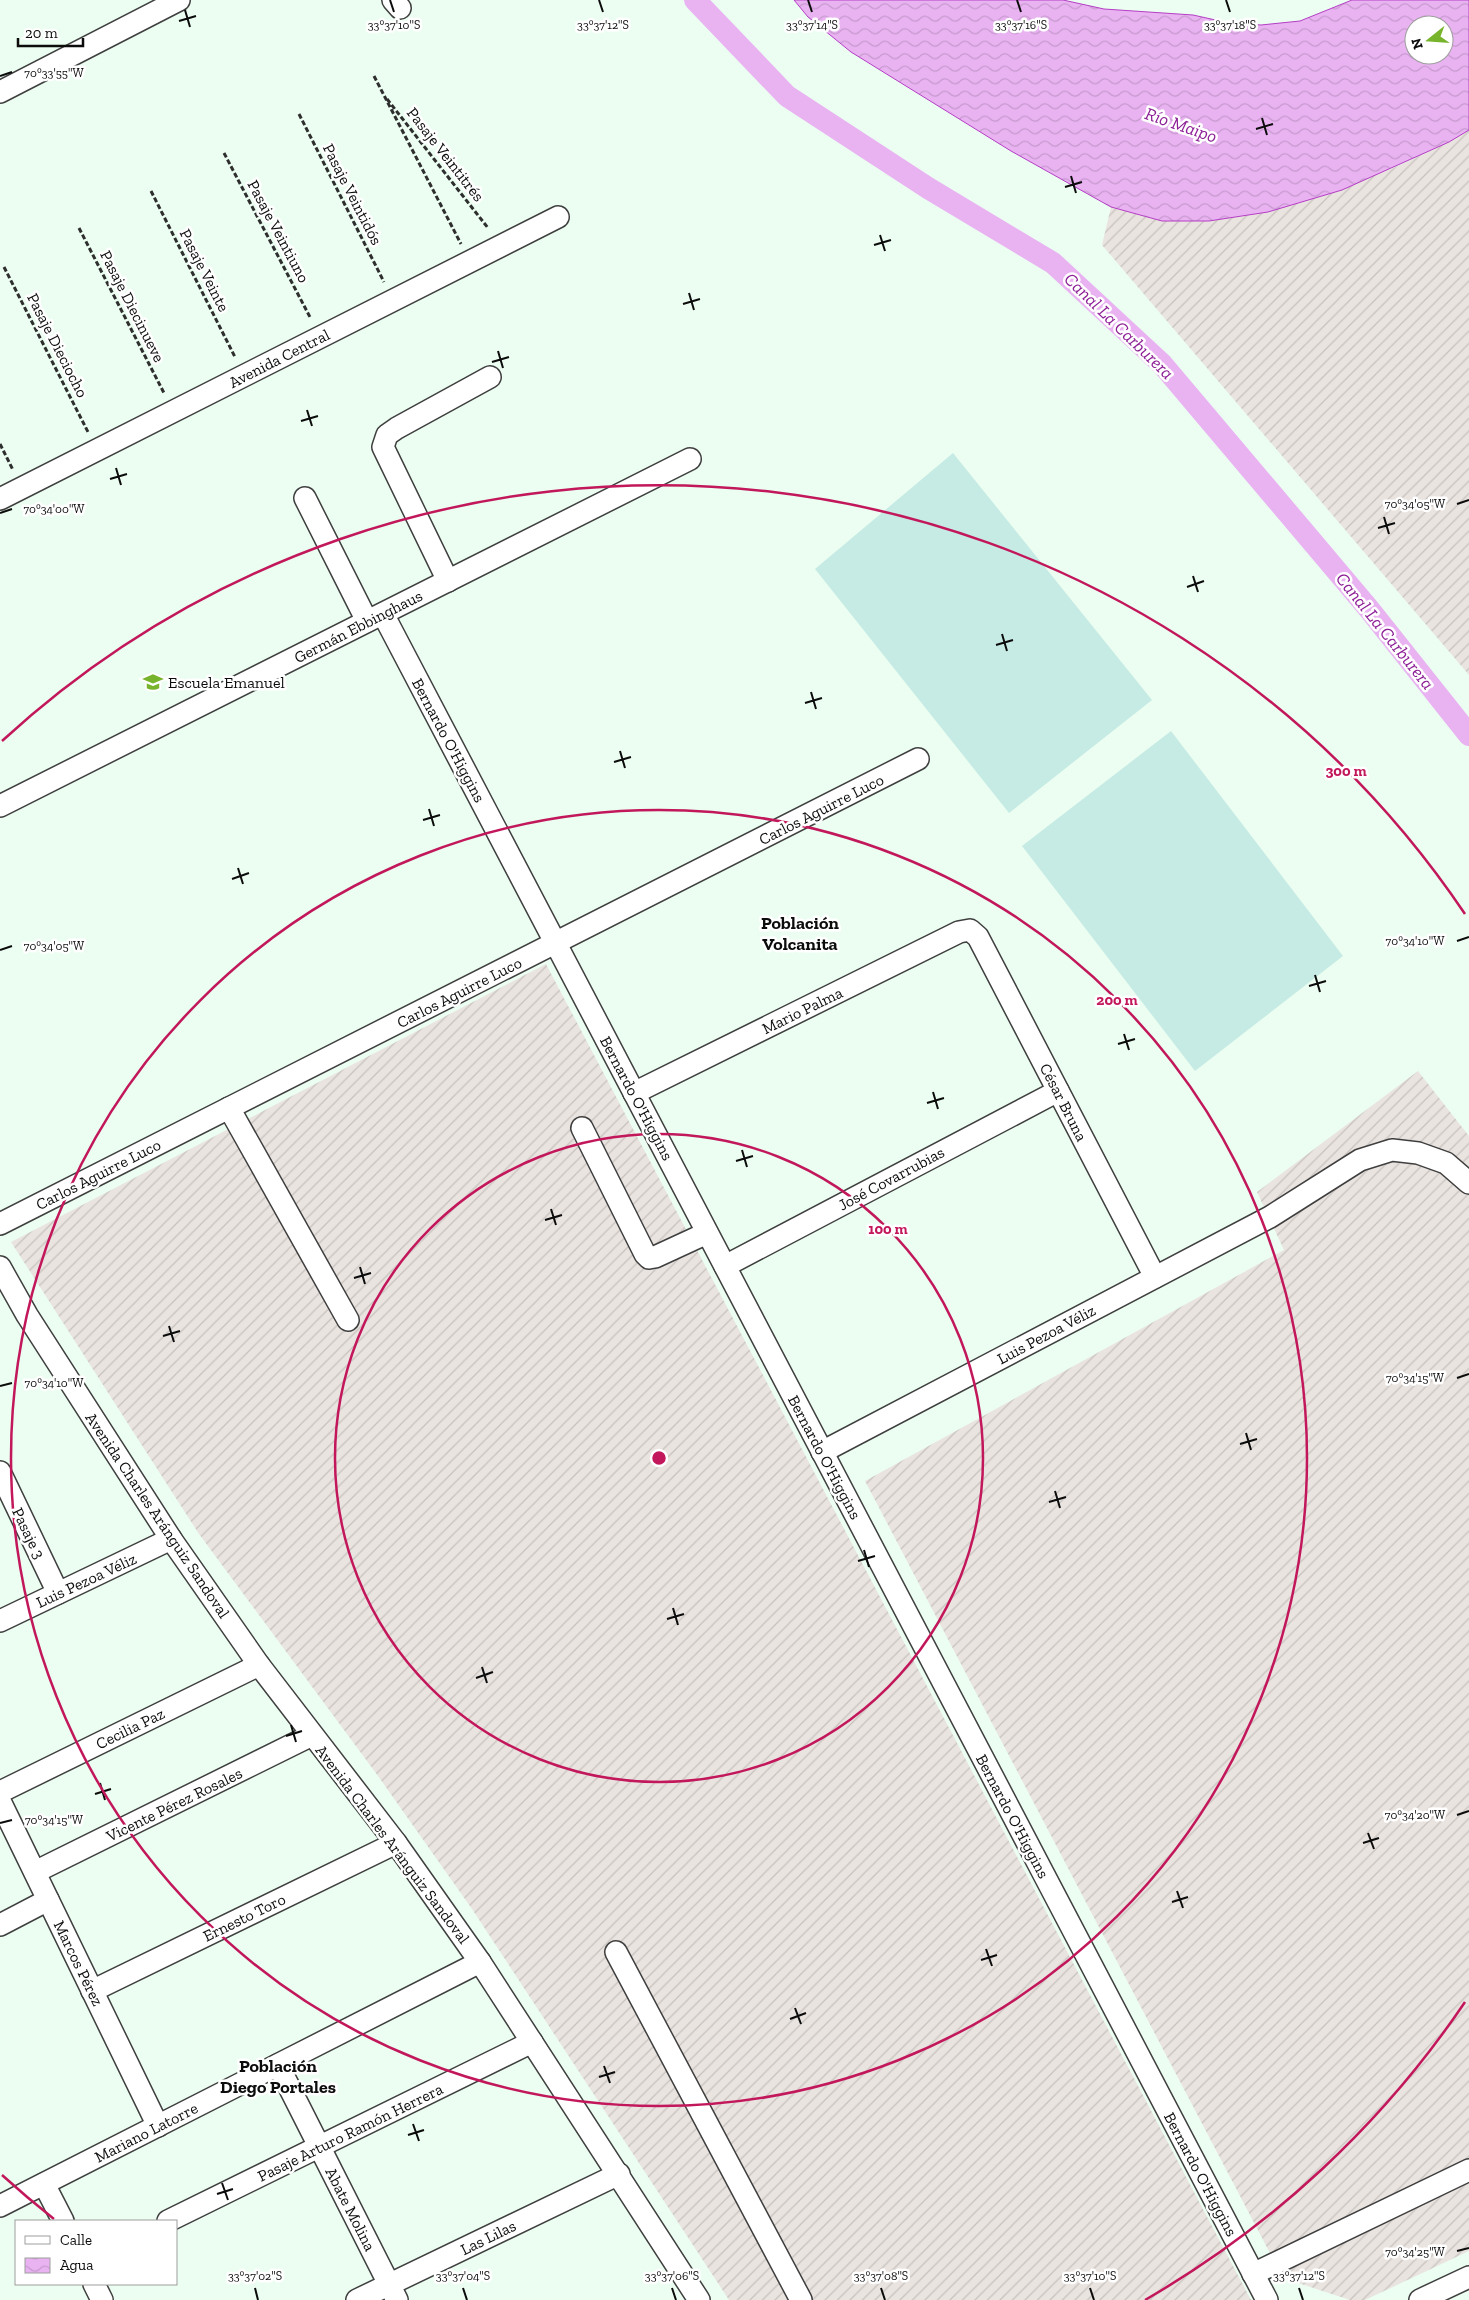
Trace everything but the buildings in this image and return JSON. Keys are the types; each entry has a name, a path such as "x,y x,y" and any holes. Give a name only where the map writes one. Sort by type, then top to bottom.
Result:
{"street":[{"path":"0,92 179,0"},
{"name":"Avenida Central","path":"0,499 558,218"},
{"path":"448,581 382,447 386,435 490,377"},
{"name":"Germán Ebbinghaus","path":"0,806 690,459"},
{"name":"Bernardo O'Higgins","path":"305,498 375,618 556,943 1253,2274 1268,2299"},
{"name":"Carlos Aguirre Luco","path":"0,1224 918,759"},
{"name":"César Bruna","path":"970,930 978,937 1154,1277"},
{"name":"Mario Palma","path":"634,1093 959,932 970,930"},
{"name":"José Covarrubias","path":"725,1266 1058,1091"},
{"path":"229,1108 348,1320"},
{"path":"582,1128 645,1254 649,1258 707,1233"},
{"name":"Luis Pezoa Véliz","path":"822,1452 1270,1216 1360,1160 1392,1150 1418,1153 1446,1162 1469,1183"},
{"name":"Avenida Charles Aránguiz Sandoval","path":"0,1267 26,1315 171,1539 259,1665 396,1843 480,1962 699,2300"},
{"name":"Pasaje 3","path":"0,1472 58,1593"},
{"name":"Luis Pezoa Véliz","path":"0,1620 171,1539"},
{"name":"Cecilia Paz","path":"0,1792 259,1665"},
{"name":"Vicente Pérez Rosales","path":"35,1872 312,1735"},
{"name":"Marcos Pérez","path":"0,1800 158,2126"},
{"name":"Ernesto Toro","path":"92,1990 396,1843"},
{"path":"0,1925 48,1900"},
{"path":"616,1952 801,2300"},
{"name":"Mariano Latorre","path":"0,2206 480,1962"},
{"name":"Pasaje Arturo Ramón Herrera","path":"170,2220 532,2042"},
{"name":"Abate Molina","path":"278,2065 393,2292"},
{"path":"1253,2274 1469,2170"},
{"name":"Las Lilas","path":"357,2300 393,2292 619,2174"},
{"path":"44,2184 62,2220"},
{"path":"1420,2300 1469,2277"},
{"path":"94,2285 102,2300"}],"path":[{"name":"Pasaje Veintitrés","path":"374,76 462,246"},
{"name":"Pasaje Veintitrés","path":"382,93 491,231"},
{"name":"Pasaje Veintidós","path":"299,114 386,284"},
{"name":"Pasaje Veintiuno","path":"224,153 312,321"},
{"name":"Pasaje Veinte","path":"151,191 236,359"},
{"name":"Pasaje Diecinueve","path":"79,228 165,395"},
{"name":"Pasaje Dieciocho","path":"4,267 89,434"},
{"path":"0,444 13,470"}],"shaded area":[{"path":"1469,130 1469,675 1102,245 1111,207 1163,221 1209,221 1268,212 1393,168 1449,142"},
{"path":"953,453 1152,700 1009,813 815,569"},
{"path":"1171,731 1343,956 1195,1071 1022,846"},
{"path":"546,964 1251,2300 729,2300 472,1909 378,1776 199,1534 11,1242"},
{"path":"1418,1071 1469,1136 1469,2251 1365,2300 1350,2300 1283,2278 865,1481 1284,1250 1257,1192"}],"water":[{"name":"Río Maipo","path":"794,0 1063,0 1104,9 1193,15 1229,23 1261,25 1300,21 1352,0 1469,0 1469,130 1449,142 1342,190 1268,212 1209,221 1162,221 1111,207 1011,151 851,52 808,17"}],"waterway":[{"name":"Canal La Carburera","path":"695,0 787,96 928,188 1053,263 1162,364 1369,609 1469,735"}],"place":[{"name":"Escuela Emanuel","path":"153,682"}],"district":[{"name":"Población Volcanita","path":"800,933"},
{"name":"Población Diego Portales","path":"278,2076"}]}
